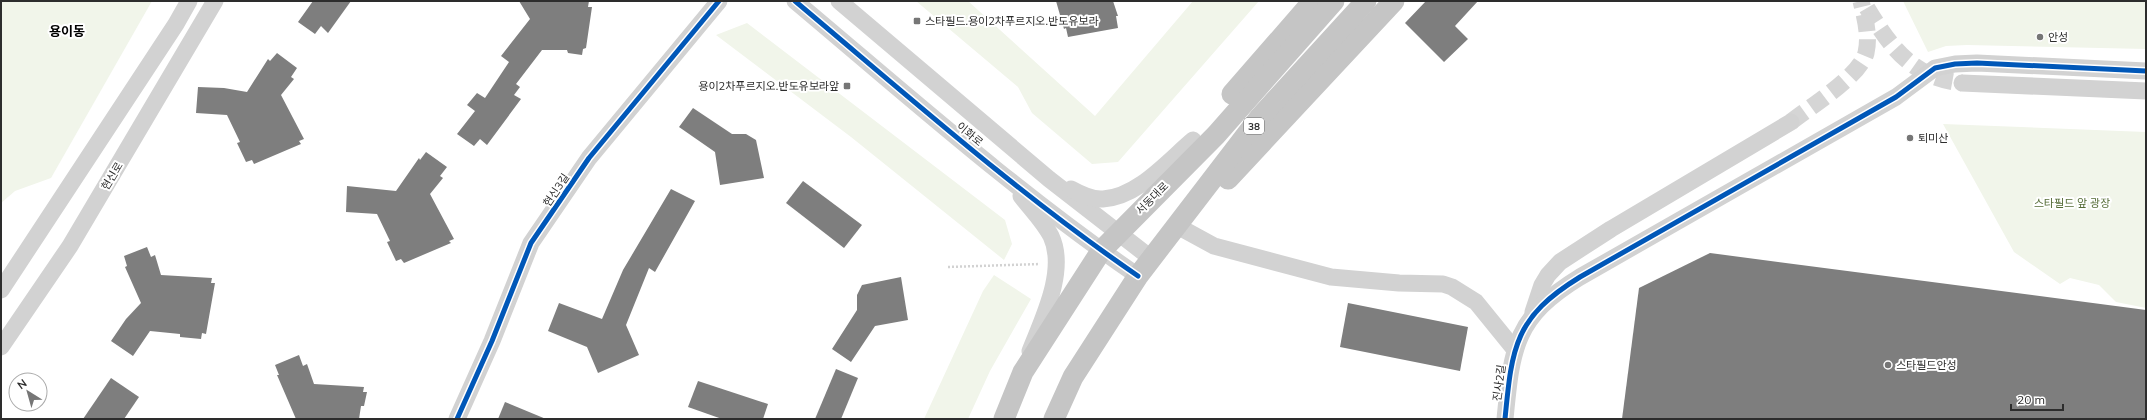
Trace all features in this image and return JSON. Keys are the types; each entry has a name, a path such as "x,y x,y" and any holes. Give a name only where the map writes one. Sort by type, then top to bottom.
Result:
{"main road":[{"path":"1123,228 1193,140 1313,1"},
{"name":"서동대로","path":"1004,419 1023,372 1101,251 1216,135 1334,1"},
{"name":"38","path":"1054,419 1073,377 1138,276 1260,117 1366,1"},
{"path":"1152,259 1394,1"}],"street":[{"path":"1,290 176,24 189,1"},
{"name":"현신로","path":"1,347 70,246 215,1"},
{"name":"현신3길","path":"457,419 492,341 531,244 589,158 719,1"},
{"name":"이화로","path":"795,1 1006,177 1101,251 1138,276"},
{"path":"839,1 1049,179 1123,228 1152,259"},
{"path":"1532,315 1550,297 1580,277 1896,97 1935,68 1976,63 2146,71"},
{"path":"1962,83 2145,90"},
{"path":"1532,315 1542,285 1548,275 1560,262 1791,122"},
{"path":"1049,179 1084,196 1102,199 1122,196 1143,182 1193,140"},
{"path":"1006,177 1050,234 1055,246 1058,263 1048,304 1023,372"},
{"path":"1181,228 1214,246 1331,277 1399,283 1443,284 1452,287 1476,302 1515,350"},
{"name":"진사2길","path":"1505,419 1510,374 1515,350 1532,315"}],"path":[{"path":"948,267 1058,263"}],"green space":[{"path":"1,1 152,1 51,178 15,191 1,203"},
{"path":"916,1 968,1 1095,116 1193,1 1259,1 1118,162 1092,164 1032,113 1018,87"},
{"path":"1903,1 2146,1 2146,49 1967,45 1946,46 1928,52"},
{"path":"747,23 1005,220 1012,244 1004,260 851,137 716,35"},
{"name":"스타필드 앞 광장","path":"1943,124 2146,132 2146,308 2116,302 2099,285 2070,278 2060,284 2014,252"},
{"path":"994,275 1031,299 990,371 968,419 924,419 983,291"}],"building":[{"path":"313,1 351,1 328,33 321,26 315,34 298,22"},
{"path":"519,1 589,1 588,7 592,7 586,48 583,49 582,55 568,53 567,50 542,50 516,84 520,87 514,95 521,99 487,145 480,139 474,146 457,134 475,111 467,105 477,93 485,98 509,62 501,56 530,19"},
{"path":"1056,1 1113,1 1118,16 1116,16 1118,28 1068,37 1066,28 1064,29"},
{"path":"1426,1 1478,1 1455,26 1468,39 1444,62 1405,23"},
{"path":"277,53 297,68 291,77 294,79 281,95 304,139 299,141 301,144 254,164 252,160 246,162 237,143 240,142 227,115 196,113 198,87 224,88 247,92 268,59 270,61"},
{"path":"693,108 732,134 746,134 756,140 764,178 720,185 715,152 679,127"},
{"path":"426,152 447,167 440,176 443,178 430,194 454,239 449,241 451,243 404,263 401,259 396,261 387,242 390,241 377,214 346,212 347,186 396,191 419,158 420,160"},
{"path":"803,181 862,225 844,248 786,203"},
{"path":"671,189 695,201 655,272 649,268 626,325 639,355 598,373 587,347 548,331 559,303 602,319 623,270"},
{"path":"147,247 151,257 155,255 161,275 212,278 211,283 215,283 206,334 202,333 201,339 180,337 180,334 150,331 133,356 111,341 126,319 141,303 125,267 127,266 124,256"},
{"name":"스타필드안성","path":"1710,253 2146,310 2146,419 1622,419 1639,288"},
{"path":"901,277 908,320 875,326 851,362 832,349 857,310 857,295 862,285"},
{"path":"1348,303 1468,327 1460,371 1340,347"},
{"path":"299,355 303,366 307,364 314,384 364,387 363,392 367,392 364,406 361,406 359,419 296,419 277,375 279,375 275,365"},
{"path":"836,369 858,378 841,419 815,419"},
{"path":"111,378 139,397 124,419 83,419"},
{"path":"698,381 768,404 763,419 722,419 688,407"},
{"path":"505,402 546,419 498,419"}],"tunnel":[{"path":"1791,122 1844,81 1862,62 1866,53 1867,40 1861,1"},
{"path":"1867,8 1885,36 1905,59 1930,75 1945,80 1962,83"}],"cycle path":[{"path":"457,419 492,341 531,243 589,158 719,1"},
{"path":"795,1 963,143 1049,211 1138,276"},
{"path":"1505,419 1511,372 1515,353 1521,336 1530,320 1542,306 1558,292 1580,277 1896,97 1935,68 1955,64 1977,63 2146,71"}],"place":[{"name":"스타필드.용이2차푸르지오.반도유보라","path":"917,21"},
{"name":"안성","path":"2040,37"},
{"name":"용이2차푸르지오.반도유보라앞","path":"847,86"},
{"name":"퇴미산","path":"1910,138"},
{"name":"스타필드안성","path":"1888,365"}],"district":[{"name":"용이동","path":"67,31"}]}
